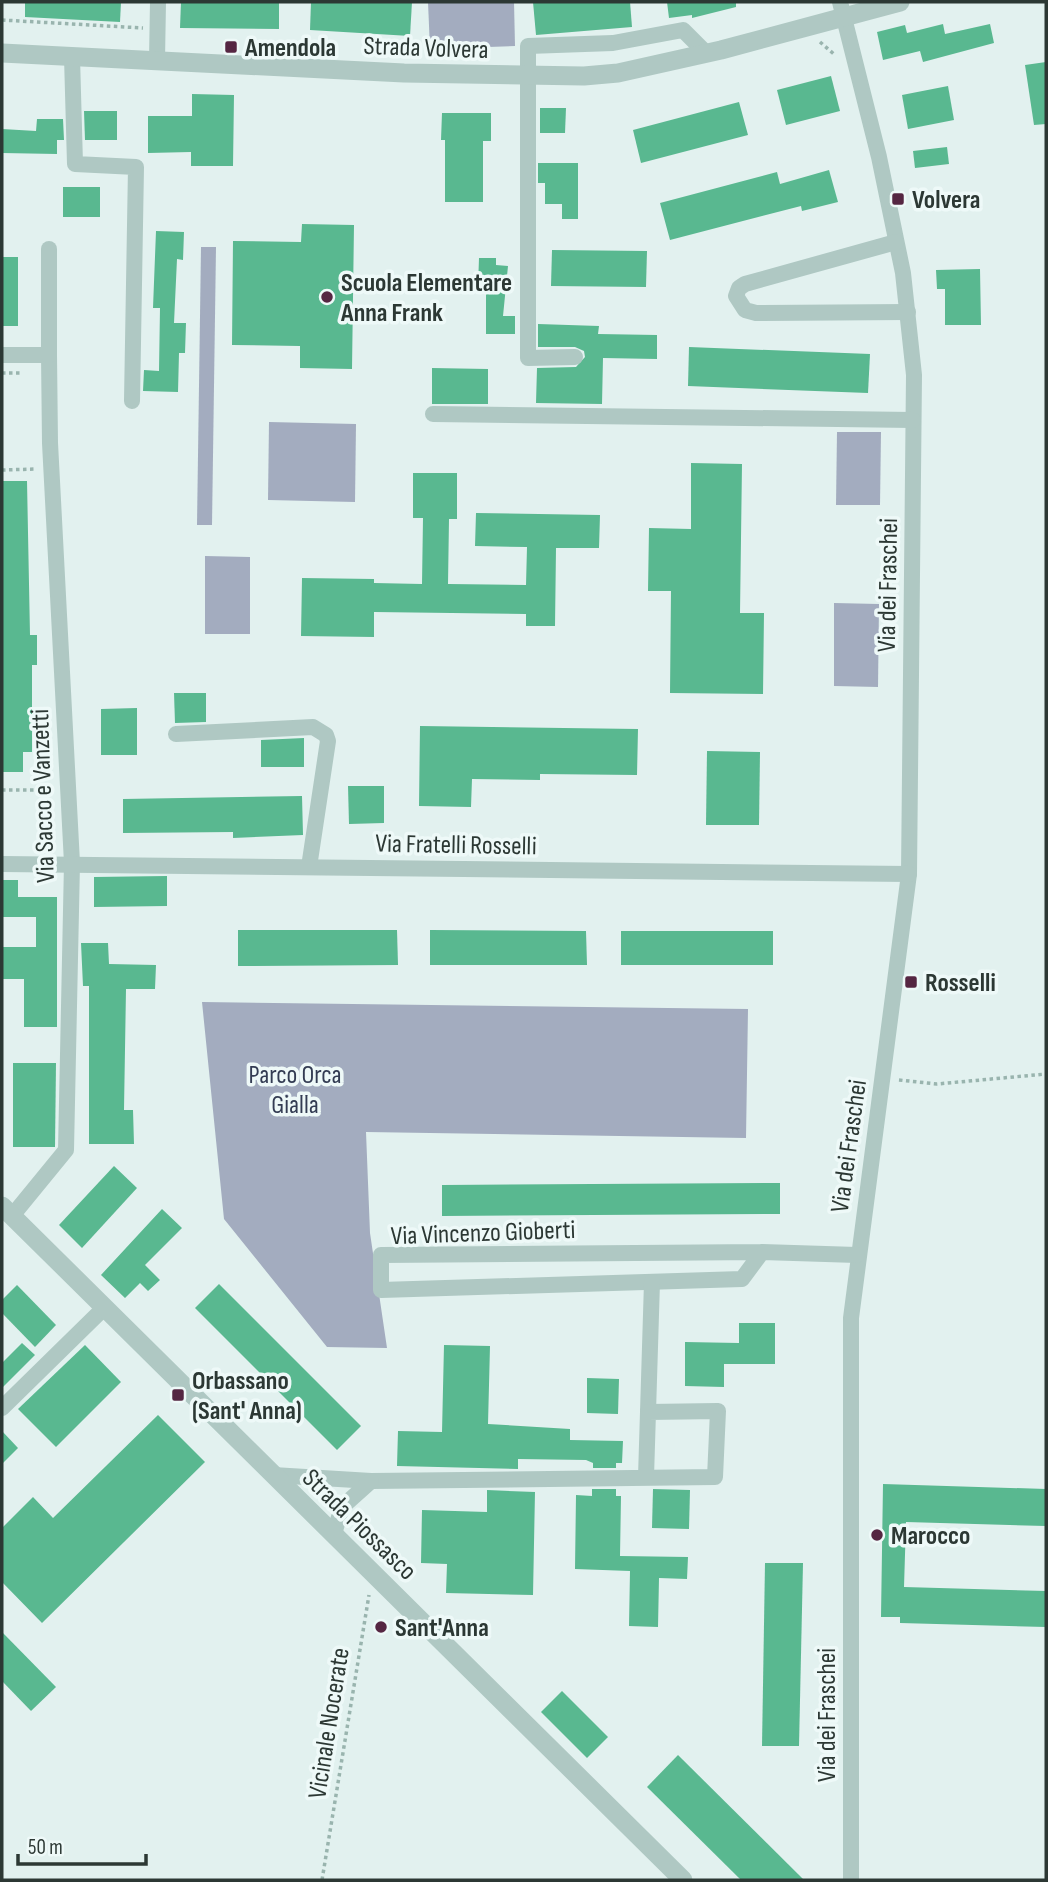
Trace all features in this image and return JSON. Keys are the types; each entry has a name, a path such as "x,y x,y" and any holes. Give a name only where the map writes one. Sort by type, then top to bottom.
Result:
{"street":[{"path":"157,60 158,2"},
{"name":"Strada Volvera","path":"2,53 404,73 618,73 706,53 842,9 900,2"},
{"name":"Via dei Fraschei","path":"842,9 879,157 896,242 908,312 914,375 909,874 857,1255 849,1388 851,1880"},
{"name":"Strada Volvera","path":"575,357 528,358 528,46 612,43 683,30 706,53"},
{"path":"72,57 75,164 136,167 132,401"},
{"path":"896,242 745,284 739,288 736,296 745,310 757,313 908,312"},
{"name":"Via Sacco e Vanzetti","path":"7,1211 66,1150 72,863 50,443 49,249"},
{"path":"2,355 49,355"},
{"path":"433,414 913,420"},
{"path":"176,734 313,727 326,735 328,741 309,867"},
{"name":"Via Fratelli Rosselli","path":"2,864 909,874"},
{"name":"Strada Piossasco","path":"7,1211 683,1880"},
{"name":"Via Vincenzo Gioberti","path":"762,1252 742,1279 381,1290 380,1255 762,1252 857,1255"},
{"path":"646,1477 652,1282"},
{"path":"2,1408 104,1308"},
{"path":"273,1475 371,1481 715,1477 718,1411 648,1412"},
{"path":"334,1534 335,1521 342,1507 371,1481"}],"path":[{"path":"2,20 158,27"},
{"path":"2,470 36,469"},
{"path":"2,790 51,790"},
{"path":"883,1077 937,1083 1046,1074"},
{"name":"Vicinale Nocerate","path":"322,1880 373,1572"}],"green space":[{"path":"428,2 514,2 515,46 430,49"},
{"path":"201,247 216,247 212,525 197,525"},
{"path":"269,422 356,424 355,502 268,500"},
{"path":"837,432 881,432 880,505 836,505"},
{"path":"205,556 250,557 250,634 205,634"},
{"path":"834,603 879,604 878,687 834,686"},
{"name":"Parco Orca Gialla","path":"202,1002 748,1009 746,1138 366,1132 370,1233 387,1348 327,1347 224,1219"}],"building":[{"path":"25,2 121,2 120,22 25,17"},
{"path":"181,2 279,2 279,29 180,28"},
{"path":"311,2 412,2 410,36 310,30"},
{"path":"533,2 630,2 632,27 536,35"},
{"path":"667,2 736,2 736,7 692,18 692,15 669,18"},
{"path":"943,24 945,34 990,24 994,43 923,62 920,51 883,60 877,32 905,25 907,33"},
{"path":"1046,62 1046,124 1034,125 1025,65"},
{"path":"831,76 840,111 786,125 777,90"},
{"path":"948,86 954,120 908,129 902,95"},
{"path":"192,94 234,95 233,166 191,166 191,152 148,153 148,116 192,116"},
{"path":"739,102 748,135 641,163 633,130"},
{"path":"540,108 566,108 565,133 540,133"},
{"path":"84,111 117,111 117,140 85,140"},
{"path":"442,113 491,113 491,141 483,141 483,202 445,202"},
{"path":"37,119 63,119 64,140 57,140 57,154 2,153 2,129 36,131"},
{"path":"947,147 949,164 915,168 913,151"},
{"path":"538,163 578,163 578,219 562,219 562,204 545,204 545,183 538,183"},
{"path":"829,170 838,202 802,211 801,206 670,240 660,203 777,172 780,184"},
{"path":"63,187 100,187 100,217 63,217"},
{"path":"302,224 354,225 352,369 300,368 300,346 232,345 233,241 301,242"},
{"path":"156,231 184,232 183,260 177,259 174,323 186,323 185,353 179,353 178,392 143,391 144,370 159,371 160,308 153,308"},
{"path":"552,250 647,251 646,287 551,286"},
{"path":"2,257 18,257 18,326 2,326"},
{"path":"479,258 496,258 496,265 508,266 503,316 515,316 515,334 486,334 486,287 478,287"},
{"path":"980,269 981,325 945,325 945,289 937,289 936,270"},
{"path":"538,324 599,326 598,334 657,335 657,359 603,358 602,404 536,403 537,368 576,367 585,357 584,351 575,347 538,347"},
{"path":"689,347 870,354 868,393 688,386"},
{"path":"432,368 488,369 488,404 432,404"},
{"path":"691,463 742,464 740,613 764,613 763,694 670,693 671,591 648,591 649,528 691,529"},
{"path":"413,473 457,473 457,519 449,519 448,584 526,585 527,547 475,546 476,513 600,515 599,548 556,548 555,626 526,626 526,614 374,612 374,637 301,636 302,578 374,579 374,583 422,584 423,518 413,518"},
{"path":"2,481 27,481 30,635 37,635 37,665 32,665 32,752 23,752 23,772 2,772"},
{"path":"174,693 206,693 206,722 175,723"},
{"path":"137,708 137,755 101,755 101,709"},
{"path":"420,726 638,729 637,775 540,774 540,780 472,779 471,807 419,806"},
{"path":"304,738 304,767 261,767 261,740"},
{"path":"707,751 760,752 759,825 706,825"},
{"path":"348,786 384,786 384,823 349,824"},
{"path":"302,796 303,835 233,838 233,832 123,833 123,799"},
{"path":"167,876 167,906 94,907 94,877"},
{"path":"2,880 18,880 18,897 57,897 57,1027 24,1027 24,979 2,979 2,947 36,947 36,917 2,917"},
{"path":"238,930 397,930 398,965 238,966"},
{"path":"430,930 586,931 587,965 430,965"},
{"path":"621,931 773,931 773,965 621,965"},
{"path":"81,943 108,943 109,964 156,965 155,989 126,989 124,1110 133,1110 134,1144 89,1144 89,986 83,986"},
{"path":"13,1063 56,1063 55,1147 13,1147"},
{"path":"114,1166 137,1188 82,1248 59,1225"},
{"path":"780,1183 780,1214 442,1216 442,1185"},
{"path":"162,1209 182,1228 145,1265 160,1280 148,1291 140,1283 125,1298 101,1275"},
{"path":"219,1284 361,1426 337,1450 195,1308"},
{"path":"17,1285 56,1325 35,1347 2,1313 2,1300"},
{"path":"739,1323 775,1323 775,1364 724,1364 724,1387 685,1386 685,1342 739,1343"},
{"path":"22,1343 35,1355 2,1388 2,1363"},
{"path":"85,1345 121,1382 56,1447 18,1409"},
{"path":"444,1345 490,1346 488,1424 570,1429 570,1440 623,1441 622,1463 616,1463 616,1468 593,1468 593,1463 586,1460 518,1459 518,1469 397,1466 398,1431 442,1432"},
{"path":"587,1378 619,1379 618,1414 587,1413"},
{"path":"158,1415 205,1462 42,1623 2,1582 2,1528 33,1497 53,1518"},
{"path":"2,1431 18,1448 2,1464"},
{"path":"883,1484 1046,1489 1046,1526 906,1522 904,1587 1046,1591 1046,1627 900,1623 900,1617 881,1617"},
{"path":"592,1489 616,1489 616,1496 621,1496 620,1556 688,1557 687,1579 659,1578 658,1627 629,1626 630,1571 575,1569 576,1495 592,1496"},
{"path":"653,1489 690,1490 689,1529 652,1528"},
{"path":"487,1490 535,1492 533,1595 446,1593 447,1564 421,1563 422,1510 487,1512"},
{"path":"765,1563 803,1563 799,1746 762,1746"},
{"path":"2,1632 56,1687 31,1711 2,1681"},
{"path":"562,1691 608,1737 587,1758 541,1712"},
{"path":"678,1755 804,1880 741,1880 647,1787"}],"place":[{"name":"Amendola","path":"231,47"},
{"name":"Volvera","path":"898,199"},
{"name":"Scuola Elementare Anna Frank","path":"327,297"},
{"name":"Rosselli","path":"911,982"},
{"name":"Orbassano (Sant' Anna)","path":"178,1395"},
{"name":"Marocco","path":"877,1535"},
{"name":"Sant'Anna","path":"381,1627"}]}
